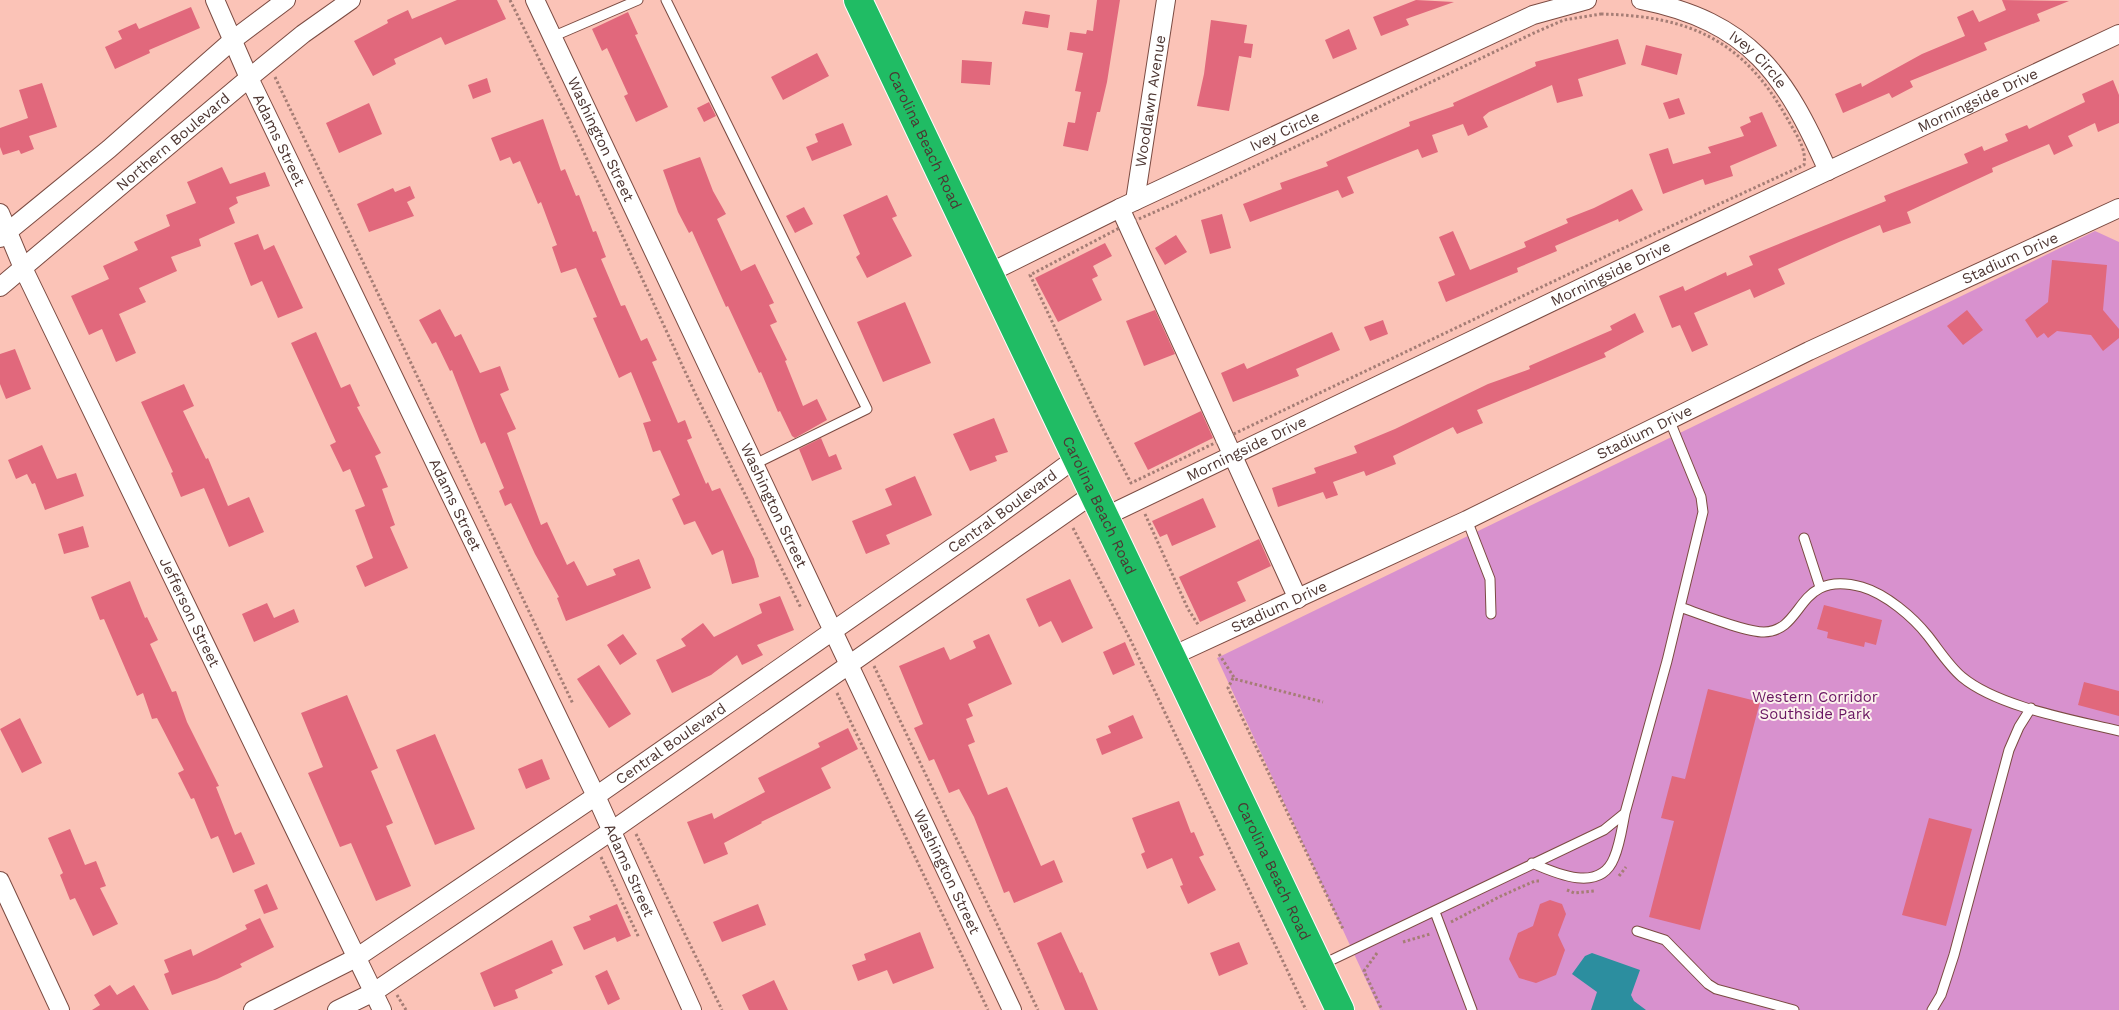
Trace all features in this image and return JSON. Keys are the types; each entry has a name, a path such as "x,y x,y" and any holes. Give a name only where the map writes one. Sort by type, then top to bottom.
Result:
{"highway":[{"name":"Carolina Beach Road","path":"858,0 987,274 1340,1010"}],"street":[{"name":"Adams Street","path":"215,0 234,39 249,78 596,796 610,832 692,1010"},
{"path":"4,235 109,149 234,39 286,0"},
{"name":"Northern Boulevard","path":"0,287 249,78 332,12 351,0"},
{"name":"Washington Street","path":"534,0 1012,1010"},
{"name":"Woodlawn Avenue","path":"1127,205 1166,0"},
{"name":"Ivey Circle","path":"987,274 1127,205 1533,14 1587,0"},
{"name":"Ivey Circle","path":"1641,0 1672,6 1702,17 1720,26 1746,45 1783,85 1807,123 1828,171"},
{"name":"Morningside Drive","path":"1098,506 1232,455 2119,34"},
{"path":"1127,205 1127,224 1298,599"},
{"name":"Stadium Drive","path":"1170,657 1467,520 1809,351 2119,208"},
{"name":"Jefferson Street","path":"0,213 4,235 23,268 382,1010"},
{"name":"Central Boulevard","path":"253,1010 356,958 596,796 832,632 1076,458"},
{"path":"338,1010 374,992 610,832 848,666 1098,506"},
{"path":"0,881 60,1010"}],"lane":[{"path":"552,37 638,0"},
{"path":"666,0 867,409 753,465"},
{"path":"1532,863 1551,872 1577,878 1599,876 1608,869 1614,860 1704,512 1701,496 1669,419"},
{"path":"1467,520 1490,579 1491,614"},
{"path":"1804,538 1820,587"},
{"path":"1680,608 1765,632 1784,626 1809,594 1820,587 1849,584 1865,588 1909,616 1962,677 1998,697 2119,731"},
{"path":"1932,1010 1941,995 1954,956 2009,750 2019,727 2032,708"},
{"path":"1320,966 1604,830 1625,813"},
{"path":"1435,912 1472,1010"},
{"path":"1637,931 1665,940 1708,984 1716,989 1794,1010"}],"path":[{"path":"510,0 568,118 699,401 803,612"},
{"path":"1601,14 1638,15 1680,24 1710,36 1753,68 1780,104 1806,156 1804,165 1607,256 1224,438 1131,483 1103,429 1030,275 1127,224 1207,189 1564,20 1601,14"},
{"path":"274,75 574,705"},
{"path":"1145,514 1188,609 1200,628"},
{"path":"1067,532 1074,527 1085,547 1306,1010"},
{"path":"1218,654 1233,678 1323,702"},
{"path":"881,660 873,666 1038,1010"},
{"path":"1233,678 1228,688 1342,929"},
{"path":"828,698 836,692 988,1010"},
{"path":"634,830 722,1010"},
{"path":"592,862 600,856 640,940"},
{"path":"1616,878 1626,867"},
{"path":"1401,943 1429,934 1501,896 1536,881 1548,882"},
{"path":"1560,888 1574,893 1598,890"},
{"path":"1382,1010 1364,971 1377,954 1385,950"},
{"path":"404,988 396,993 406,1010"}],"green space":[{"name":"Western Corridor Southside Park","path":"2095,231 2119,242 2119,1010 1380,1010 1217,658"}],"water":[{"path":"1592,953 1640,970 1631,995 1634,1001 1646,1010 1591,1010 1597,992 1572,974 1585,956"}],"building":[{"path":"457,0 497,0 506,19 445,45 441,37 394,59 396,64 373,76 354,41 388,23 387,20 408,10 412,19"},
{"path":"1097,0 1120,0 1107,82 1100,112 1097,112 1088,151 1063,146 1068,122 1075,123 1081,92 1075,91 1083,53 1067,50 1070,32 1086,34 1087,30 1093,31"},
{"path":"1416,0 1454,2 1406,19 1409,25 1381,36 1373,17"},
{"path":"2002,0 2069,1 2037,14 2040,21 1984,43 1987,50 1910,81 1913,87 1892,98 1889,93 1843,113 1835,94 1861,83 1862,87 1922,54 1965,36 1957,17 1973,10 1979,22 2006,10"},
{"path":"191,7 200,28 149,50 150,53 115,69 105,47 122,39 118,31 136,23 139,29"},
{"path":"1025,11 1050,15 1048,28 1022,24"},
{"path":"628,12 638,34 635,35 668,107 636,122 624,96 628,94 607,48 602,51 592,29"},
{"path":"1211,20 1247,25 1244,43 1253,44 1251,58 1239,56 1229,111 1197,106 1204,74"},
{"path":"1349,29 1357,49 1333,59 1325,40"},
{"path":"1618,39 1626,64 1578,79 1583,96 1557,103 1552,85 1489,112 1483,117 1488,127 1468,136 1463,124 1432,135 1438,152 1422,158 1418,149 1347,177 1354,193 1342,198 1338,190 1250,222 1243,204 1282,189 1280,183 1328,166 1326,162 1410,126 1409,122 1454,106 1453,103 1536,66 1535,62"},
{"path":"1646,45 1682,54 1677,75 1641,65"},
{"path":"817,53 829,76 783,100 771,77"},
{"path":"962,60 992,62 990,85 961,83"},
{"path":"487,78 491,92 473,99 468,85"},
{"path":"2113,80 2119,95 2119,123 2098,132 2095,123 2068,136 2073,146 2054,155 2049,144 1992,168 1993,172 1907,212 1911,223 1883,233 1880,225 1778,269 1785,284 1754,298 1750,289 1694,313 1708,345 1692,352 1680,325 1672,328 1659,296 1683,286 1685,291 1726,272 1727,276 1753,265 1749,256 1886,201 1884,196 1968,163 1964,154 1982,146 1984,151 2008,141 2005,134 2027,125 2029,129 2085,102 2082,94"},
{"path":"42,83 57,127 29,136 34,149 21,154 19,150 3,155 0,147 0,128 28,118 19,90"},
{"path":"1679,98 1685,114 1669,119 1663,103"},
{"path":"709,102 716,116 704,122 697,108"},
{"path":"369,103 382,134 339,153 326,123"},
{"path":"1762,112 1777,146 1730,166 1733,176 1705,185 1703,179 1663,194 1649,154 1668,148 1673,164 1711,153 1708,147 1744,136 1740,127 1751,122 1749,117"},
{"path":"543,119 561,171 565,169 576,196 579,195 593,232 596,231 606,257 601,259 621,306 625,305 641,341 647,338 657,360 652,362 678,423 685,420 692,438 687,440 706,484 708,482 712,491 720,488 754,559 759,577 732,584 723,550 712,555 695,521 684,525 672,499 680,495 660,450 653,452 643,423 651,421 631,372 619,378 593,318 597,317 576,268 561,273 552,247 557,245 541,202 538,204 520,161 513,164 510,157 500,161 491,138"},
{"path":"843,123 852,145 812,161 806,147 818,142 815,134"},
{"path":"700,157 713,191 726,214 717,219 741,271 755,264 774,303 769,305 777,322 770,325 787,360 785,361 803,406 817,399 827,420 795,438 792,436 780,411 778,412 761,372 759,373 728,306 726,307 692,231 689,233 678,212 663,170"},
{"path":"222,167 230,184 265,172 270,186 236,197 238,203 229,208 235,223 199,239 201,246 171,257 177,271 139,288 146,302 119,314 136,353 116,362 102,329 89,335 71,296 109,279 103,266 138,250 134,242 170,226 166,215 196,203 187,182"},
{"path":"410,186 415,198 407,202 414,216 369,232 357,204 393,188 395,192"},
{"path":"1632,189 1643,210 1619,222 1618,219 1555,246 1557,251 1517,268 1518,272 1446,302 1438,282 1455,275 1439,237 1453,231 1470,270 1526,247 1524,242 1568,223 1566,219 1594,208"},
{"path":"887,195 897,216 892,218 912,256 867,278 856,257 860,254 843,215"},
{"path":"804,207 813,224 795,233 786,216"},
{"path":"1222,214 1231,248 1210,254 1201,220"},
{"path":"258,234 264,250 274,245 303,308 278,318 262,281 251,286 234,243"},
{"path":"1176,235 1187,252 1165,265 1155,248"},
{"path":"1105,243 1112,256 1093,266 1098,276 1092,279 1102,300 1058,322 1035,278"},
{"path":"2052,260 2107,265 2103,310 2119,329 2119,338 2103,351 2091,335 2057,331 2048,338 2044,333 2037,338 2025,320 2048,302"},
{"path":"905,302 931,363 883,382 857,322"},
{"path":"440,309 455,337 461,334 480,373 500,366 509,390 500,394 516,429 507,433 541,525 547,522 567,565 574,561 587,586 616,575 613,569 639,559 651,588 566,621 557,598 559,597 535,554 511,503 505,506 499,491 504,488 485,442 481,444 452,370 450,371 436,342 432,344 419,320"},
{"path":"1155,310 1175,354 1144,366 1126,321"},
{"path":"1967,310 1983,330 1963,345 1947,326"},
{"path":"1635,313 1644,332 1604,353 1606,357 1477,410 1483,423 1457,434 1453,427 1393,456 1396,464 1366,476 1364,471 1333,482 1338,495 1326,499 1323,492 1278,507 1272,488 1316,473 1314,468 1357,453 1354,446 1395,429 1488,384 1530,369 1529,366 1612,330 1610,326"},
{"path":"1383,320 1388,334 1370,341 1364,327"},
{"path":"316,332 341,388 350,384 360,406 357,407 381,453 375,456 388,487 382,489 395,525 390,527 408,568 365,587 356,566 373,558 355,510 365,506 350,469 343,472 330,445 336,442 291,343"},
{"path":"1332,332 1340,350 1296,369 1299,376 1233,402 1221,373 1244,363 1247,369"},
{"path":"15,349 31,389 6,399 0,384 0,354"},
{"path":"184,384 194,406 183,411 206,459 208,458 228,506 249,497 264,532 229,547 204,488 181,497 171,473 173,472 141,402"},
{"path":"1201,411 1213,438 1148,470 1134,443"},
{"path":"994,418 1008,452 995,456 997,461 970,471 953,434"},
{"path":"821,438 829,457 836,454 842,469 812,481 799,449"},
{"path":"42,445 57,479 76,473 84,496 45,510 35,483 32,484 27,474 16,479 8,460"},
{"path":"915,476 932,515 886,535 890,544 866,554 852,521 892,505 885,489"},
{"path":"1203,498 1216,527 1172,546 1167,534 1160,537 1152,521"},
{"path":"83,526 89,547 64,554 58,534"},
{"path":"1259,539 1271,566 1237,582 1246,601 1200,622 1179,577"},
{"path":"1070,579 1093,628 1062,643 1051,621 1039,627 1026,599"},
{"path":"130,581 145,618 147,617 158,640 150,644 172,692 176,691 187,722 219,786 216,787 235,835 241,832 255,864 233,873 218,836 211,839 194,798 191,799 178,773 184,770 157,718 152,719 143,693 137,696 104,619 100,620 91,597"},
{"path":"780,596 794,630 757,645 763,655 742,665 737,655 711,675 672,693 656,660 686,646 681,639 703,623 714,637 762,613 759,604"},
{"path":"267,603 274,618 294,609 299,622 254,642 242,614"},
{"path":"1824,605 1882,620 1876,645 1865,642 1864,647 1827,638 1828,632 1817,629"},
{"path":"623,634 637,654 620,665 607,645"},
{"path":"989,634 1012,684 968,704 973,716 966,719 975,742 968,745 988,795 1007,787 1041,866 1054,860 1063,882 1014,903 1009,891 1004,893 974,817 959,789 949,793 934,759 929,761 914,728 923,724 899,666 944,647 950,660 976,648 973,641"},
{"path":"1125,642 1135,665 1113,675 1103,652"},
{"path":"599,665 631,714 609,728 577,679"},
{"path":"2084,682 2119,691 2119,716 2078,705"},
{"path":"1708,689 1760,702 1700,930 1649,917 1674,821 1661,818 1672,776 1685,779"},
{"path":"347,695 378,768 371,771 393,823 386,826 411,886 376,901 351,843 340,847 308,773 323,767 301,713"},
{"path":"1133,715 1143,738 1102,755 1096,739 1111,733 1108,726"},
{"path":"20,718 42,763 22,773 0,729"},
{"path":"848,728 858,749 821,768 831,788 761,822 724,843 728,854 704,864 687,822 712,813 714,819 765,792 758,778 820,747 818,743"},
{"path":"435,734 475,829 435,845 396,750"},
{"path":"542,759 550,779 526,789 518,769"},
{"path":"1179,801 1191,833 1194,832 1204,855 1199,857 1216,890 1188,904 1180,886 1183,885 1172,858 1147,869 1141,854 1145,852 1132,818"},
{"path":"1929,818 1972,829 1946,926 1902,915"},
{"path":"70,829 85,865 96,861 106,886 100,888 118,924 93,936 75,898 70,900 60,875 63,873 48,838"},
{"path":"267,884 278,909 264,914 254,890"},
{"path":"1550,900 1562,904 1566,914 1558,935 1565,950 1556,975 1536,983 1519,978 1509,959 1518,933 1533,926 1540,904"},
{"path":"617,904 631,936 617,942 615,937 584,950 573,927 591,920 589,916"},
{"path":"758,904 766,925 722,942 713,922"},
{"path":"260,918 274,947 240,964 242,967 217,979 172,995 164,974 169,972 164,960 191,949 193,956 247,929 245,925"},
{"path":"920,932 934,968 893,984 887,970 858,981 852,965 866,960 864,954"},
{"path":"1061,932 1080,973 1082,972 1098,1010 1065,1010 1037,943"},
{"path":"552,940 563,965 551,970 553,973 515,990 518,998 494,1007 480,973"},
{"path":"1239,942 1248,964 1219,976 1210,953"},
{"path":"607,970 620,999 608,1005 595,976"},
{"path":"774,980 788,1010 749,1010 742,995"},
{"path":"110,985 117,995 134,985 149,1010 92,1010 100,1005 94,995"}]}
